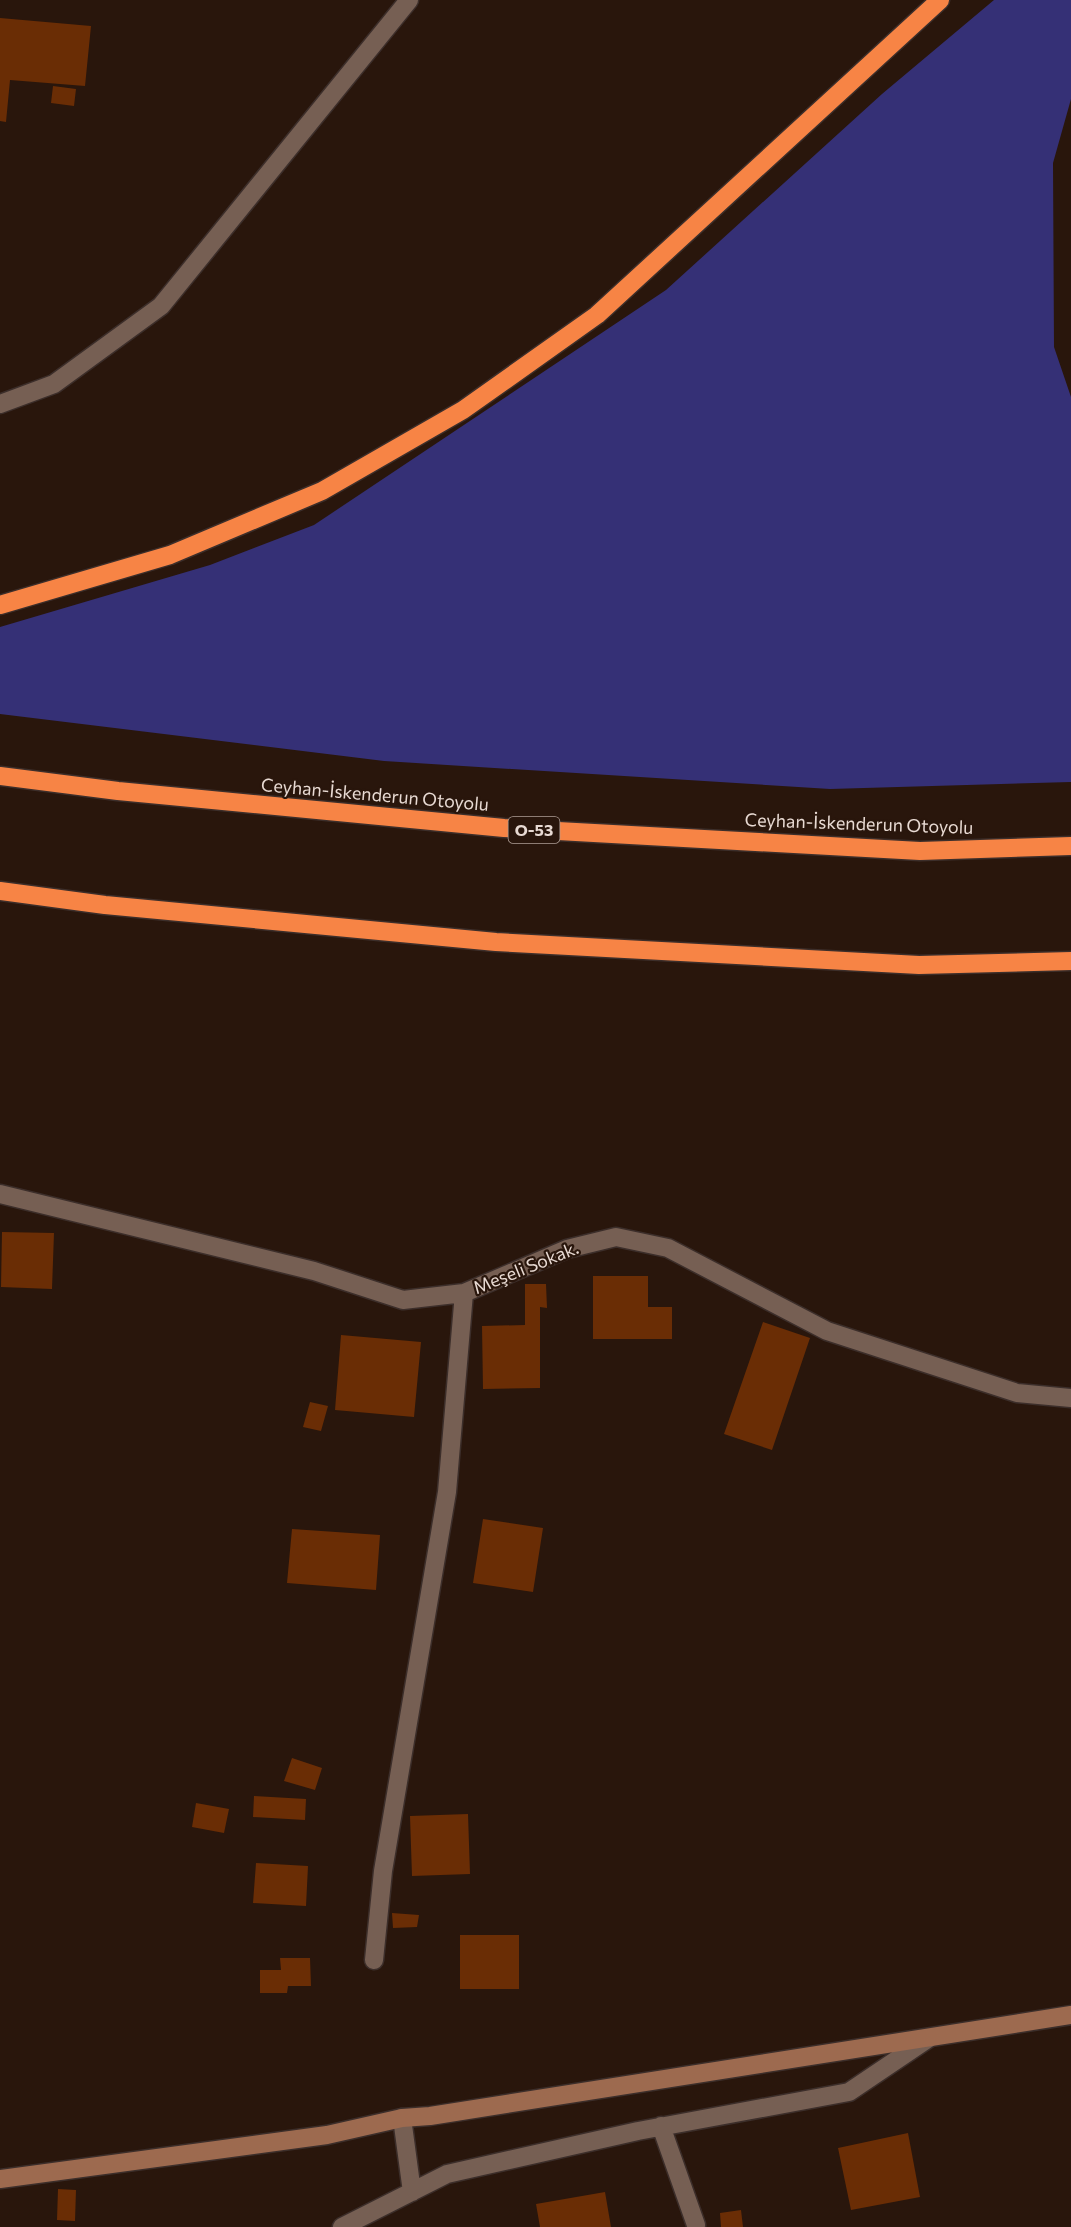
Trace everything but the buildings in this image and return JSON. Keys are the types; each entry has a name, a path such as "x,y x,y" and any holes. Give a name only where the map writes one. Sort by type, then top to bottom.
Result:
{"highway":[{"path":"0,605 181,551 321,491 463,410 597,315 940,0"},
{"name":"Ceyhan-İskenderun Otoyolu","path":"0,776 118,791 504,828 920,851 1071,846"},
{"path":"0,891 117,906 496,942 919,965 1071,963"}],"street":[{"path":"0,404 54,384 161,306 408,0"},
{"name":"Meşeli Sokak.","path":"0,1194 314,1271 403,1300 464,1293 567,1249 616,1237 668,1248 827,1330 1017,1393 1071,1398"},
{"path":"374,1960 383,1872 447,1492 464,1293"},
{"path":"0,2179 327,2135 402,2118 430,2116 1071,2015"},
{"path":"342,2227 447,2174 661,2126 849,2092 929,2038"},
{"path":"402,2118 412,2192"},
{"path":"661,2126 696,2225"}],"shaded area":[{"path":"994,0 1071,0 1071,99 1053,163 1054,347 1071,397 1071,782 830,789 384,761 0,714 0,627 210,565 314,525 666,290 882,94"}]}
